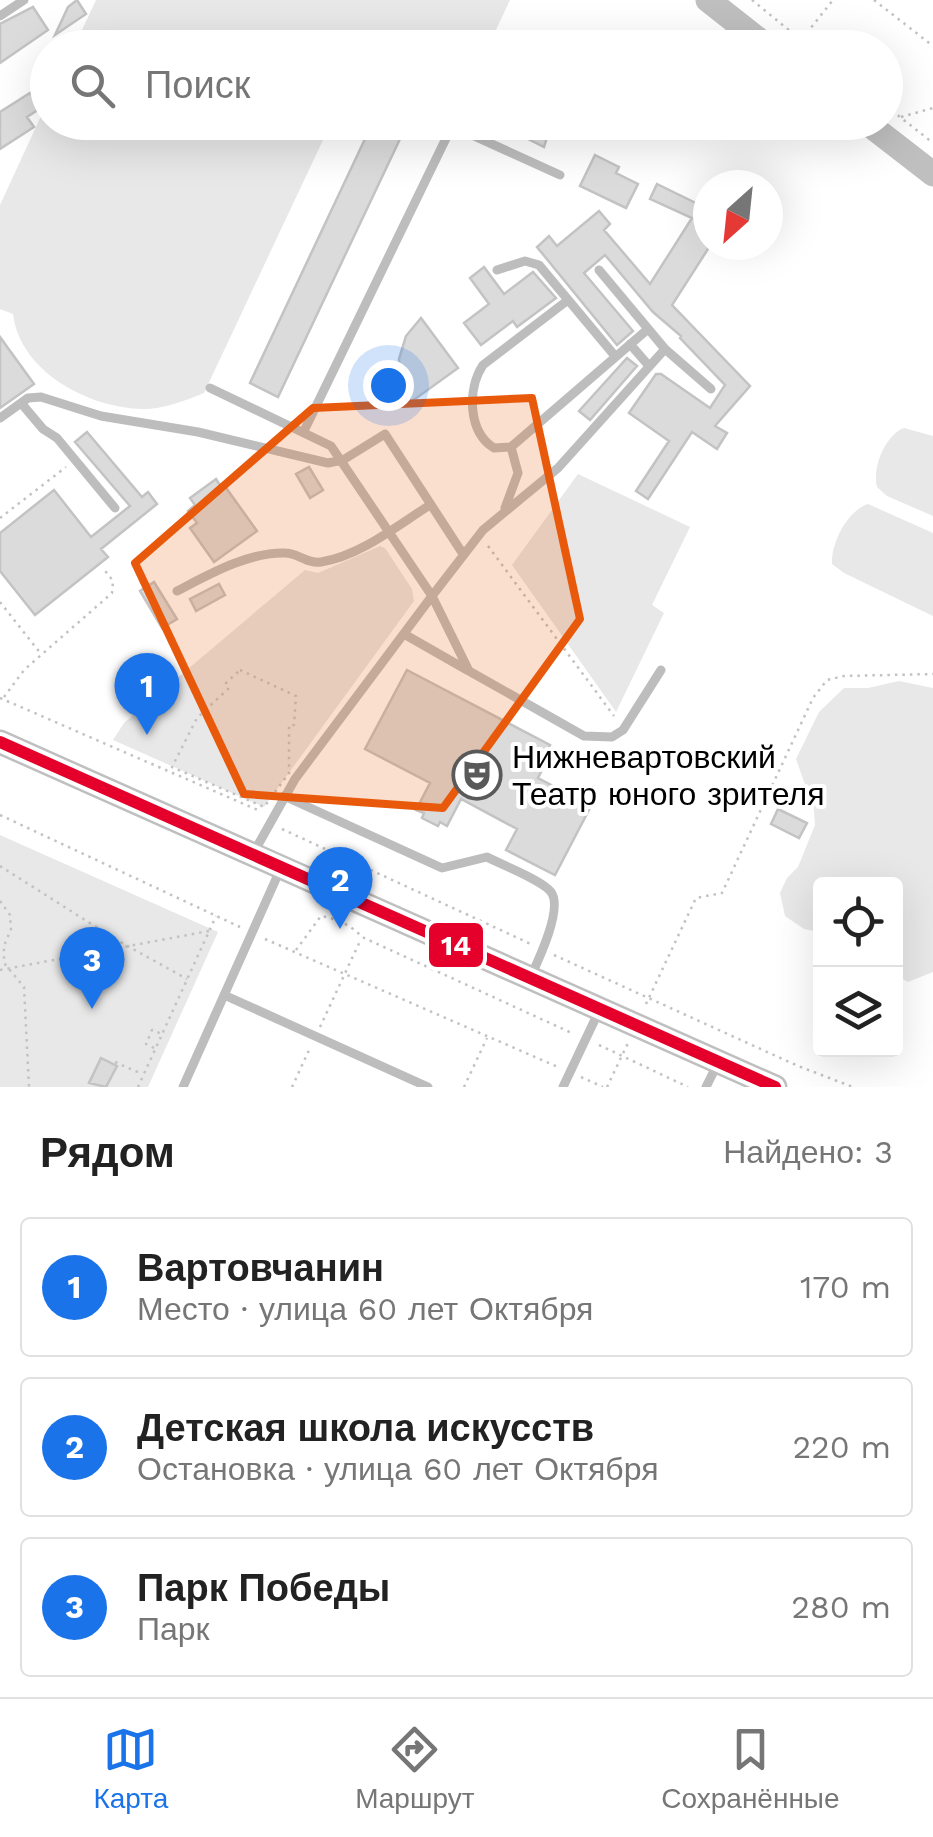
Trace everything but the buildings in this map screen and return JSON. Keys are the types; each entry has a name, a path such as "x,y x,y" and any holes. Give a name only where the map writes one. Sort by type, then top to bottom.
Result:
{"main road":[{"path":"708,0 747,30"},
{"path":"889,140 933,174"},
{"path":"1,742 774,1087"}],"lane":[{"path":"0,16 24,0"},
{"path":"304,431 444,140"},
{"path":"486,140 560,175"},
{"path":"497,270 525,260 539,265 615,356"},
{"path":"600,270 665,349 711,389"},
{"path":"568,300 483,365 474,380 474,418 481,436 494,448 511,447 648,328"},
{"path":"630,344 650,366"},
{"path":"253,854 284,796 479,534 558,468 665,349"},
{"path":"210,388 331,446 432,596 469,671"},
{"path":"0,418 28,398 41,396 101,416 198,432 318,461 343,460 385,434 463,554"},
{"path":"21,403 42,429 57,438 116,508"},
{"path":"504,510 518,473 511,447"},
{"path":"176,591 216,572 276,553 292,553 311,562 326,561 389,531 430,505"},
{"path":"404,634 584,736 612,738 624,729 661,670"},
{"path":"284,796 442,868 488,857 547,888 554,904 544,950 530,978"},
{"path":"184,1087 282,866"},
{"path":"224,995 428,1087"},
{"path":"562,1087 600,1010"},
{"path":"706,1087 718,1062"}],"path":[{"path":"752,0 789,30"},
{"path":"809,30 833,0"},
{"path":"874,0 933,46"},
{"path":"903,116 933,108"},
{"path":"903,119 933,143"},
{"path":"0,518 75,460"},
{"path":"479,534 624,729"},
{"path":"104,568 112,581 112,593 42,655 1,698 259,810 284,830 781,1058 853,1087"},
{"path":"0,602 42,655"},
{"path":"240,670 296,696 294,725 289,725 289,773 264,806 172,766 197,718 229,688 226,683 240,670"},
{"path":"679,932 696,898 722,893 813,698 827,680 844,676 933,674"},
{"path":"0,815 252,933 602,1087"},
{"path":"0,866 127,946 187,978"},
{"path":"0,901 10,915 4,963 24,986 29,1087"},
{"path":"138,1087 216,916"},
{"path":"295,952 321,916 688,1087"},
{"path":"0,970 209,930"},
{"path":"292,1087 362,937"},
{"path":"156,1048 146,1044 152,1030 162,1034"},
{"path":"464,1087 487,1037"},
{"path":"115,1062 144,1075"}],"highlighted area":[{"path":"532,398 580,619 443,808 244,794 135,563 313,408"}],"shaded area":[{"path":"96,0 510,0 496,30 82,30"},
{"path":"30,140 323,140 204,393 166,406 122,407 80,394 60,383 29,353 18,335 13,314 0,309 0,205"},
{"path":"904,428 933,436 933,516 887,496 877,487 881,453"},
{"path":"578,474 690,527 652,605 664,613 616,712 512,565"},
{"path":"868,504 933,533 933,616 832,564 842,529 853,513"},
{"path":"380,546 412,589 414,601 264,807 113,740 124,723 305,570 318,573"},
{"path":"899,681 933,688 933,972 908,982 903,979 903,877 813,877 813,931 785,916 780,893 798,867 815,825 814,810 796,759 819,712 844,688 868,688"},
{"path":"0,835 218,932 148,1087 0,1087"}],"transit line":[{"name":"14","path":"0,742 775,1087"}],"place":[{"name":"Вартовчанин","path":"147,735"},
{"name":"Нижневартовский Театр юного зрителя","path":"477,775"},
{"name":"Детская школа искусств","path":"340,929"},
{"name":"Парк Победы","path":"92,1009"}]}
